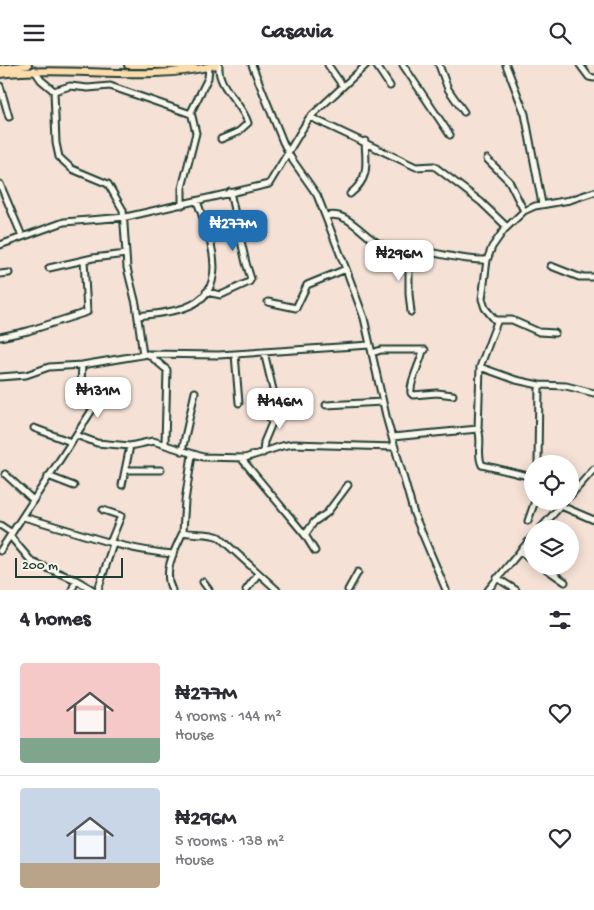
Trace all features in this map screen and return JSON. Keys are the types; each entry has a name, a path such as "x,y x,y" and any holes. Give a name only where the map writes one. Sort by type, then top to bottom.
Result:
{"main road":[{"path":"0,69 28,65"},
{"path":"128,65 192,65"},
{"path":"0,74 34,69 169,71 218,65"}],"street":[{"path":"218,65 218,74 248,123 238,132 222,139"},
{"path":"252,65 288,153 317,195 327,216 370,345 394,447 414,514 446,590"},
{"path":"328,65 342,85"},
{"path":"0,245 64,222 126,217 268,184 310,117 342,85 366,65"},
{"path":"376,65 390,87"},
{"path":"403,65 450,135"},
{"path":"439,65 448,89 464,112"},
{"path":"506,65 528,125 542,204"},
{"path":"580,65 589,77 594,78"},
{"path":"182,205 182,189 196,133 191,114 198,95 208,78 209,67"},
{"path":"34,69 41,80 54,91 56,143 59,157 72,169 108,185 126,217 126,253 146,355 167,370 165,443"},
{"path":"0,86 9,117"},
{"path":"54,91 70,86 88,88 110,86 191,114"},
{"path":"310,117 365,141 416,167 434,166 480,202 507,227"},
{"path":"350,194 364,179 365,141"},
{"path":"487,159 509,181 524,211"},
{"path":"0,184 22,236"},
{"path":"206,292 221,295 249,282 251,279 230,192"},
{"path":"497,322 485,309 482,299 487,260 492,247 507,227 524,211 542,204 570,200 594,193"},
{"path":"138,316 183,309 196,302 214,281 215,269 210,243 197,201"},
{"path":"327,216 333,215 347,220 380,244 463,260 487,260"},
{"path":"409,250 408,295 411,312"},
{"path":"49,268 126,253"},
{"path":"0,337 35,329 87,312 84,260"},
{"path":"551,266 579,277 594,277"},
{"path":"268,302 296,308 307,285 346,269"},
{"path":"0,275 9,273"},
{"path":"497,322 512,320 539,332 555,333"},
{"path":"497,322 480,367 478,429 481,435 480,460 482,465 524,475"},
{"path":"0,377 26,375 48,367 82,365 146,355 264,352 370,345"},
{"path":"372,353 381,350 424,350 417,372 410,384 411,393 413,395 437,393 453,395"},
{"path":"264,352 276,398"},
{"path":"235,353 239,403"},
{"path":"69,397 81,382 82,365"},
{"path":"480,367 539,385 566,386 594,393"},
{"path":"538,455 539,385"},
{"path":"182,451 195,392"},
{"path":"0,551 23,517 32,499 94,407 107,393"},
{"path":"326,405 383,402"},
{"path":"263,453 264,442 272,423 268,414"},
{"path":"34,428 71,442"},
{"path":"392,437 478,429"},
{"path":"76,435 97,443 130,446 148,441 165,443 192,455 241,458 263,453 282,445 292,444 394,447"},
{"path":"122,485 130,446"},
{"path":"172,590 167,580 173,554 183,532 185,501 192,455"},
{"path":"241,458 305,535 315,551"},
{"path":"125,470 161,469"},
{"path":"579,486 594,469"},
{"path":"5,474 32,499"},
{"path":"48,476 74,486"},
{"path":"305,535 314,522 327,513 348,485"},
{"path":"98,590 121,516 103,509"},
{"path":"548,520 557,510"},
{"path":"576,510 594,520"},
{"path":"23,517 111,544 153,553 173,554"},
{"path":"0,525 11,535 32,562 76,580 93,590"},
{"path":"183,532 194,535 214,534 219,537 277,590"},
{"path":"488,590 524,546"},
{"path":"520,551 524,554"},
{"path":"348,590 358,572"},
{"path":"246,590 258,574"},
{"path":"554,575 564,582"},
{"path":"497,578 516,590"},
{"path":"72,590 76,580"},
{"path":"203,582 208,590"}]}
